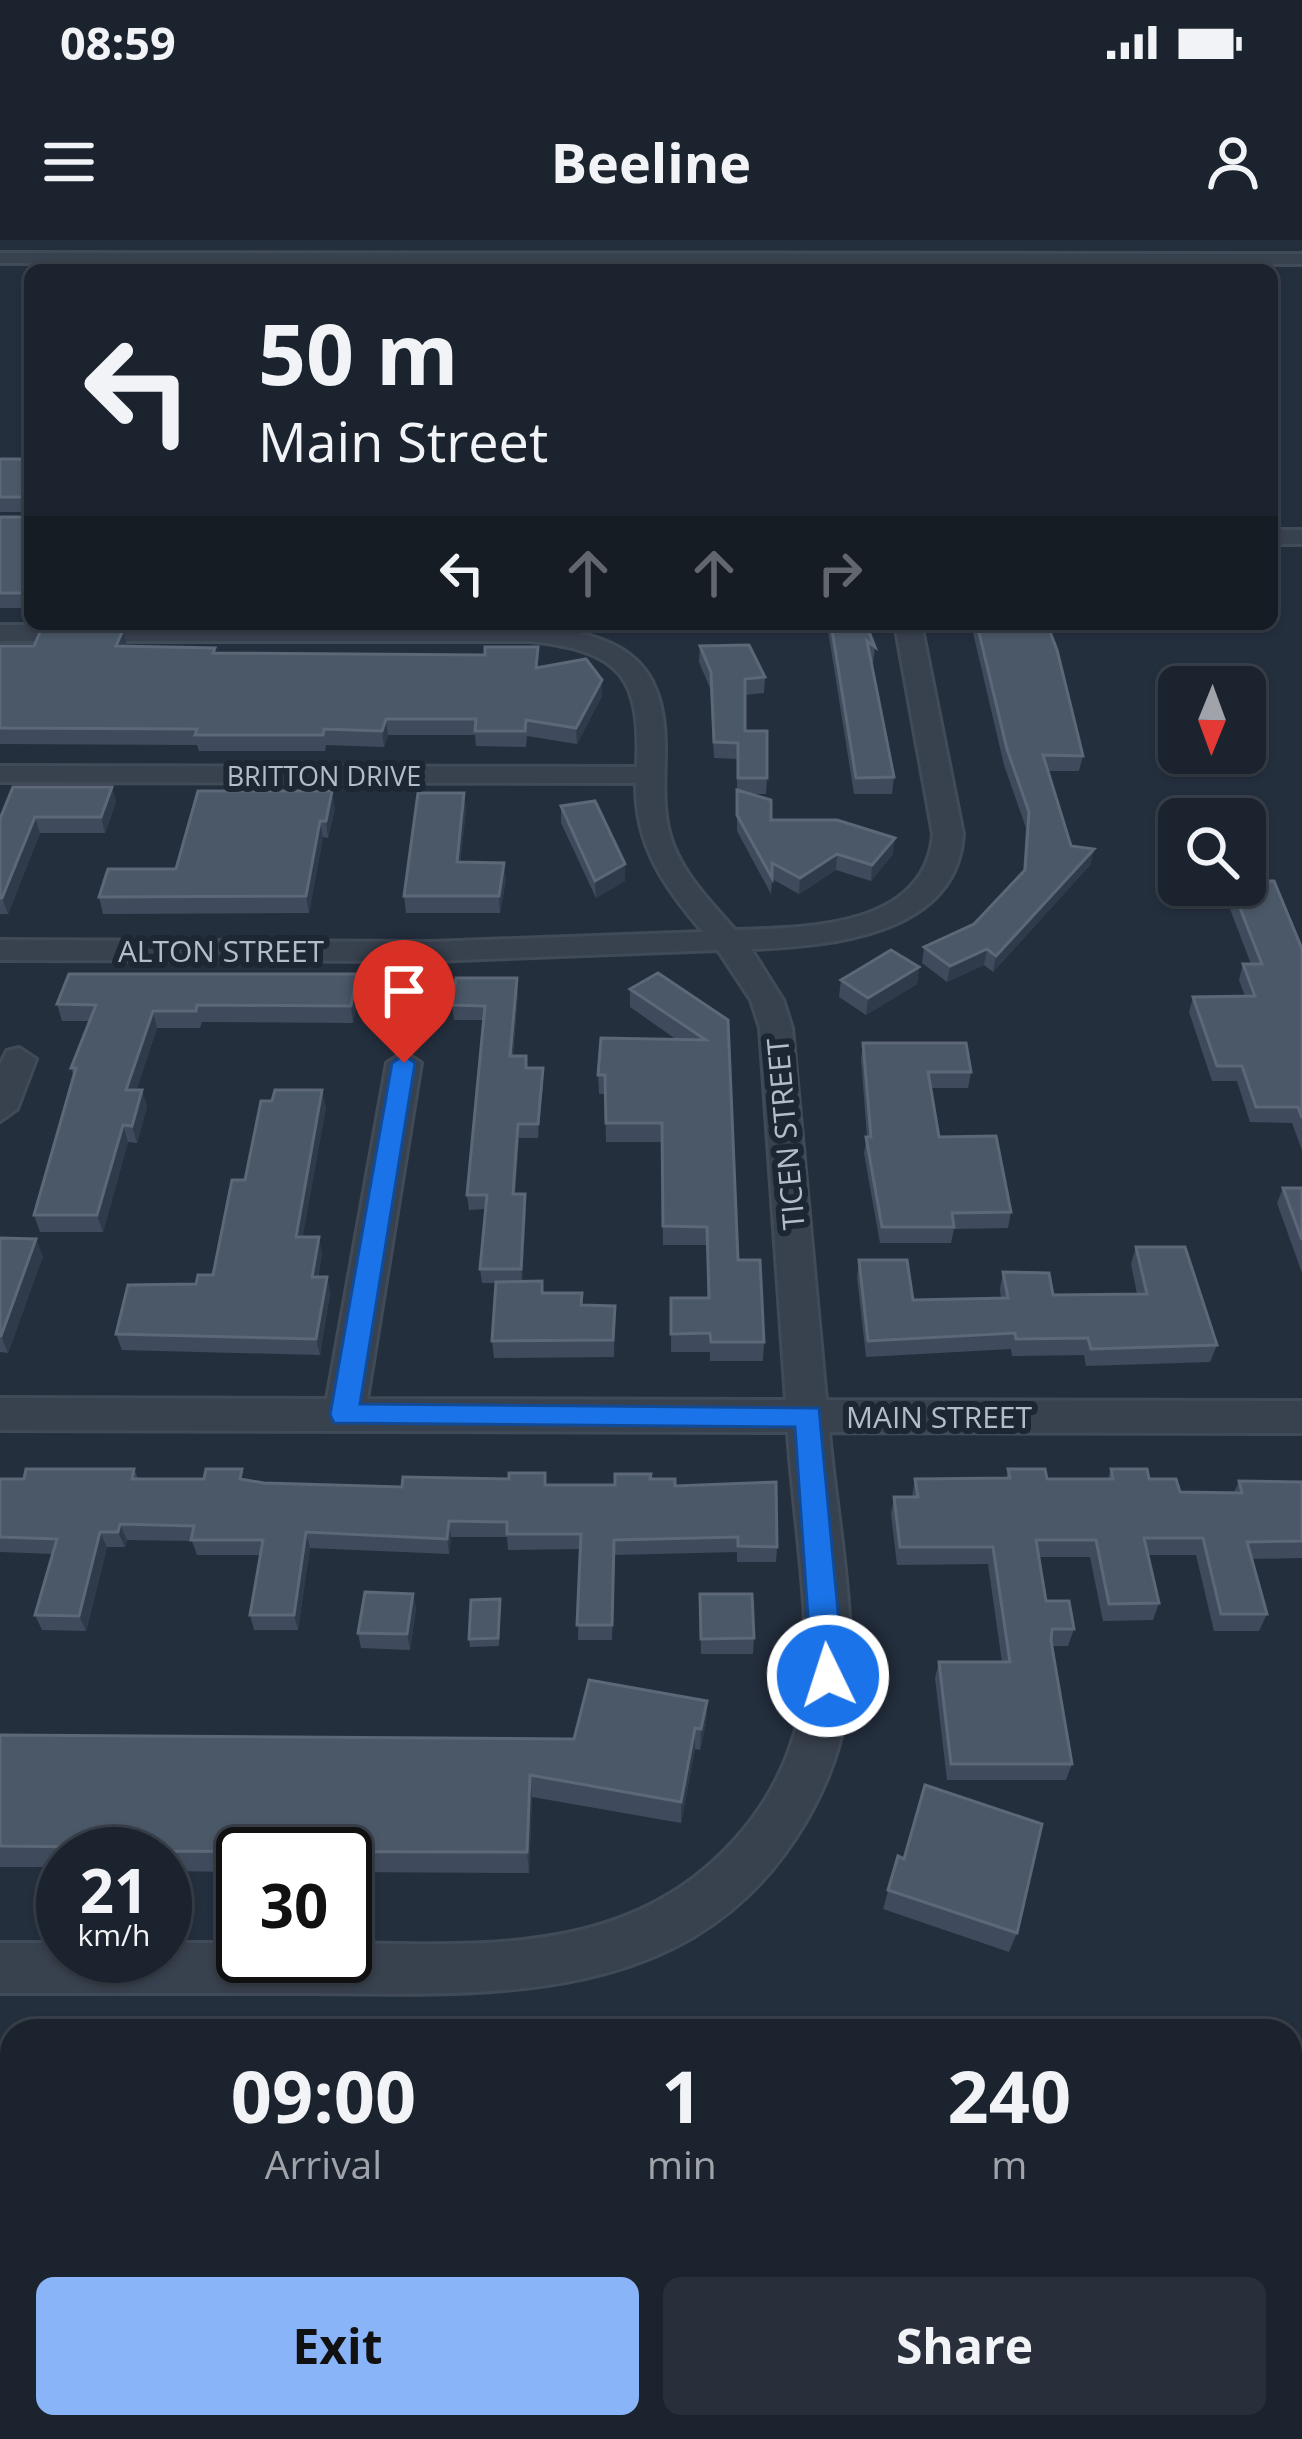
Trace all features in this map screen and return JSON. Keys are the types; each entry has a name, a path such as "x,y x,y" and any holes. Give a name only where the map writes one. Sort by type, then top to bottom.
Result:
{"street":[{"path":"0,258 1302,259"},
{"path":"0,633 270,630"},
{"name":"TICEN STREET","path":"0,1968 518,1966 622,1946 696,1908 769,1840 799,1794 822,1728 828,1660 808,1416 776,1028 761,985 730,940 694,903 662,855 651,822 649,696 642,678 614,654 580,641 530,633 402,630"},
{"name":"ALTON STREET","path":"0,950 538,951 813,935 872,922 910,903 938,876 948,834 909,630"},
{"name":"BRITTON DRIVE","path":"0,774 649,775"},
{"path":"0,1109 19,1059"},
{"path":"344,1415 404,1063"},
{"name":"MAIN STREET","path":"0,1414 1302,1417"}],"building":[{"path":"0,459 24,459 24,497 0,497"},
{"path":"0,517 24,517 24,593 0,593"},
{"path":"41,630 123,630 116,646 215,648 213,653 485,655 485,647 538,647 536,668 586,659 602,680 576,728 526,720 525,731 475,731 476,719 386,719 382,731 324,729 323,735 0,728 0,646 34,646"},
{"path":"832,630 868,630 875,647 867,641 894,777 856,778"},
{"path":"978,630 1049,630 1083,756 1043,755 1071,846 1094,849 996,956 987,949 950,966 924,947 974,924 1025,870 1029,812 1007,749"},
{"path":"749,645 765,677 745,679 745,731 767,731 767,778 738,778 738,743 714,742 711,672 700,646"},
{"path":"13,787 112,787 101,817 35,817 0,898 0,819"},
{"path":"737,790 771,800 771,820 837,820 895,838 872,865 837,854 800,878 772,863 772,878 737,815"},
{"path":"198,791 332,791 326,821 320,821 306,896 99,897 108,869 176,869"},
{"path":"418,793 464,793 457,862 504,863 499,896 404,896"},
{"path":"595,801 625,864 595,881 561,806"},
{"path":"1266,881 1274,881 1302,949 1302,1118 1298,1107 1256,1107 1242,1066 1217,1066 1193,997 1255,996 1243,964 1262,964 1239,906 1266,906"},
{"path":"891,950 919,967 868,998 841,980"},
{"path":"658,973 728,1020 738,1260 760,1260 764,1342 711,1342 710,1333 671,1334 671,1298 709,1298 707,1227 663,1226 662,1123 606,1123 605,1075 598,1075 601,1038 706,1040 630,989"},
{"path":"69,974 357,974 351,1006 197,1005 196,1011 153,1011 126,1090 142,1090 132,1126 123,1125 97,1215 34,1215 76,1068 71,1068 96,1005 57,1004"},
{"path":"456,978 517,978 510,1056 526,1056 526,1068 543,1068 538,1124 518,1124 513,1194 525,1194 521,1269 480,1269 487,1195 467,1195 485,1006 452,1005"},
{"path":"863,1043 966,1043 971,1072 928,1072 939,1137 996,1136 1011,1212 952,1213 954,1227 882,1227 866,1137 871,1137"},
{"path":"275,1090 322,1090 296,1237 319,1237 312,1277 327,1277 316,1339 116,1334 128,1285 196,1284 198,1275 213,1275 232,1180 245,1180 261,1101 272,1101"},
{"path":"1283,1188 1302,1188 1302,1240"},
{"path":"0,1238 36,1239 1,1336 0,1336"},
{"path":"1136,1247 1185,1247 1217,1345 1091,1349 1088,1338 1016,1339 1015,1333 868,1341 859,1260 907,1260 913,1300 1008,1298 1003,1272 1049,1273 1053,1295 1147,1294"},
{"path":"542,1281 542,1293 582,1293 581,1305 615,1306 613,1340 492,1341 496,1282"},
{"path":"26,1469 134,1469 132,1479 204,1479 206,1469 242,1469 240,1479 264,1483 402,1487 403,1477 509,1479 509,1473 545,1473 545,1485 615,1485 615,1474 651,1474 650,1479 675,1479 675,1486 776,1482 777,1547 738,1546 738,1537 614,1540 612,1625 577,1625 581,1534 507,1534 507,1522 449,1521 447,1539 306,1532 294,1615 250,1615 263,1540 191,1540 194,1526 120,1524 118,1532 100,1532 79,1616 35,1615 57,1539 0,1537 0,1479 24,1479"},
{"path":"1008,1469 1045,1469 1047,1479 1113,1479 1111,1469 1147,1469 1149,1479 1176,1479 1180,1492 1242,1493 1239,1481 1302,1482 1302,1541 1247,1542 1267,1614 1221,1614 1203,1538 1144,1538 1159,1603 1109,1604 1096,1540 1036,1540 1046,1601 1069,1601 1074,1629 1052,1629 1051,1641 1072,1764 951,1764 939,1662 1010,1662 993,1547 900,1547 894,1497 918,1497 915,1479 1010,1478"},
{"path":"365,1592 413,1594 407,1634 358,1633"},
{"path":"700,1594 752,1594 754,1638 701,1639"},
{"path":"500,1599 498,1638 469,1639 471,1600"},
{"path":"589,1680 707,1701 701,1729 695,1728 681,1802 530,1775 527,1852 372,1852 372,1827 216,1827 216,1851 192,1851 192,1827 36,1827 36,1846 0,1846 0,1735 574,1739"},
{"path":"925,1785 1042,1824 1017,1933 888,1890 898,1856 904,1859"}],"route":[{"path":"404,1063 344,1415 808,1416 828,1676"}]}
